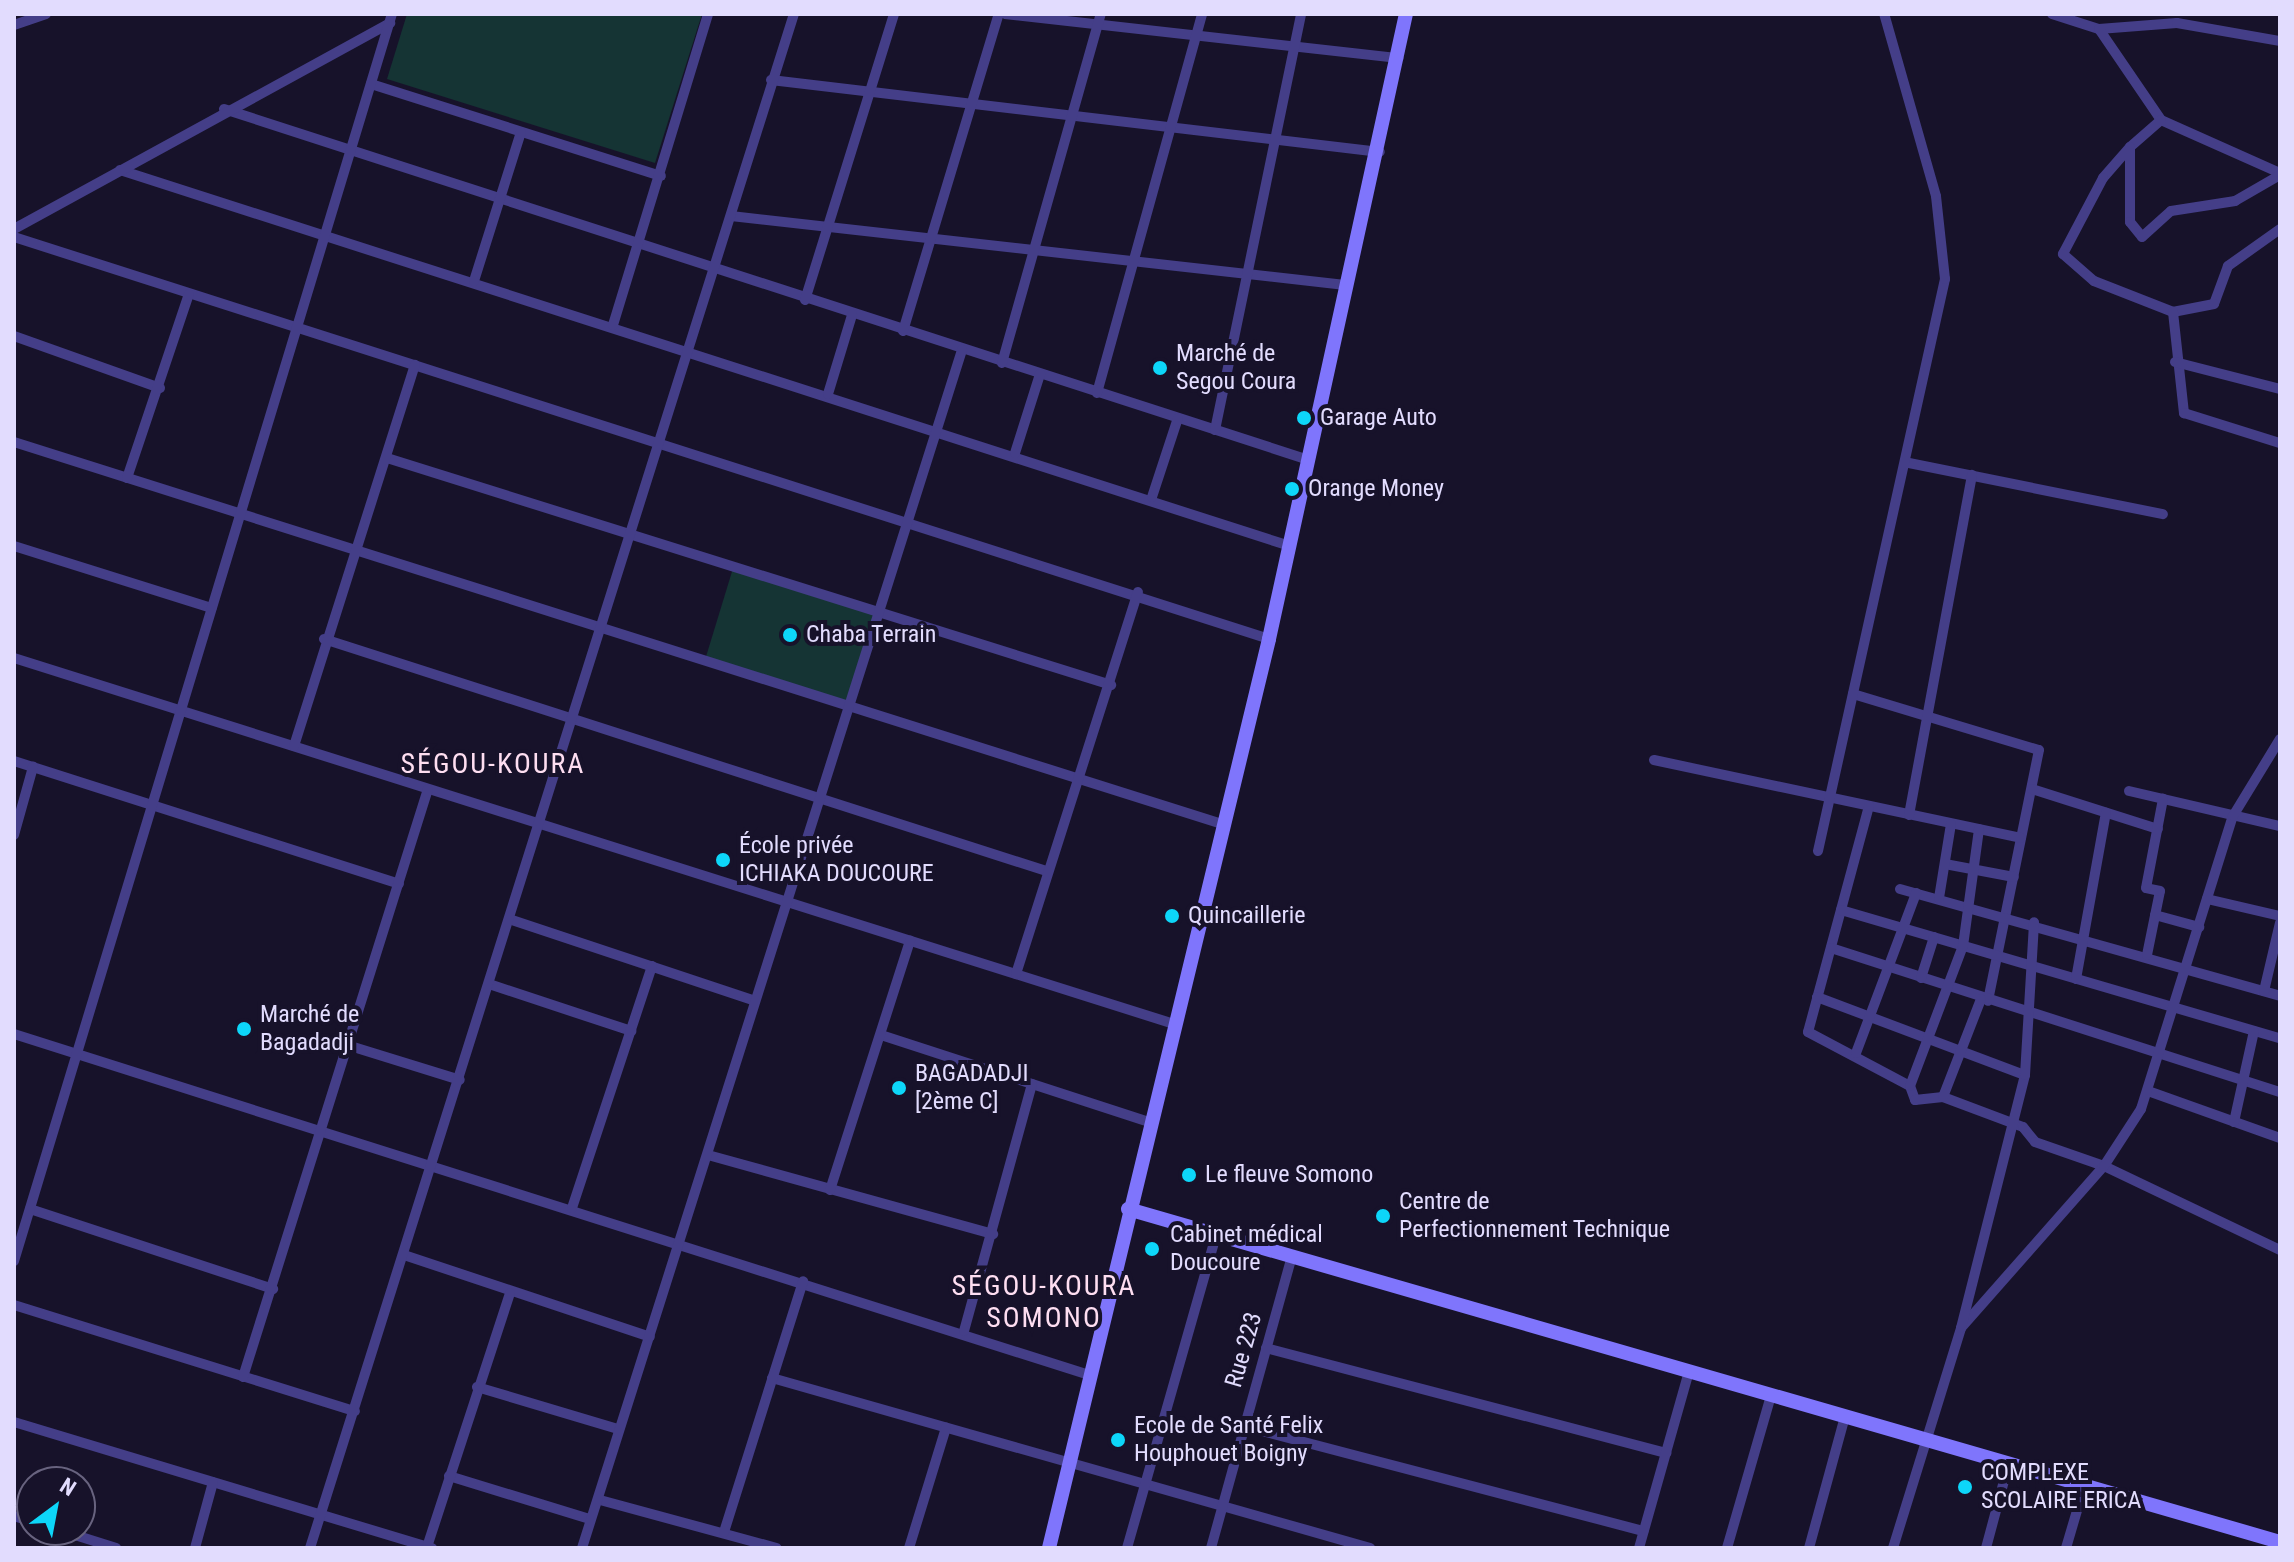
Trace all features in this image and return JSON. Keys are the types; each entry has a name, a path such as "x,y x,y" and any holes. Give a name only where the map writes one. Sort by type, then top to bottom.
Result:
{"street":[{"path":"14,25 46,14"},
{"path":"613,325 708,14"},
{"path":"310,1548 460,1080 569,717 632,533 794,14"},
{"path":"805,300 867,91 894,14"},
{"path":"903,331 1002,14 1197,39 1399,58"},
{"path":"1002,363 1101,14"},
{"path":"1097,393 1202,14"},
{"path":"1215,430 1301,14"},
{"path":"1049,1548 1171,1023 1269,639 1345,285 1380,152 1406,14"},
{"path":"1818,851 1909,463 1945,279 1936,196 1884,14"},
{"path":"2052,14 2099,29 2177,23 2280,41"},
{"path":"14,1261 391,19"},
{"path":"14,229 224,109 391,19"},
{"path":"2099,29 2161,120 2280,174"},
{"path":"771,80 1380,152"},
{"path":"371,84 661,176"},
{"path":"224,109 637,247 1309,460"},
{"path":"2161,120 2130,147 2095,190 2063,254 2094,281 2173,312 2214,304 2228,266 2280,229"},
{"path":"474,281 521,132"},
{"path":"2130,147 2130,222 2142,237 2171,211 2235,201 2280,174"},
{"path":"120,170 1152,497 1290,546"},
{"path":"731,216 1345,285"},
{"path":"14,237 1138,592 1269,639"},
{"path":"127,478 160,388 189,294"},
{"path":"2173,312 2175,362 2184,413 2280,443"},
{"path":"828,394 852,315"},
{"path":"14,336 160,388"},
{"path":"582,1548 590,1519 600,1500 618,1429 708,1155 817,797 962,350"},
{"path":"2175,362 2280,389"},
{"path":"294,746 324,639 387,458 415,365"},
{"path":"1015,453 1040,374"},
{"path":"1152,497 1178,418"},
{"path":"14,442 1222,824"},
{"path":"387,458 1111,685"},
{"path":"1909,463 2163,514"},
{"path":"1909,815 1972,475"},
{"path":"14,546 212,608"},
{"path":"1016,974 1046,871 1111,685 1138,592"},
{"path":"324,639 1046,871"},
{"path":"14,658 1171,1023"},
{"path":"1853,694 2039,750 2014,877 1984,1000 1959,1050 1943,1097"},
{"path":"1961,1328 2104,1166 2148,1091 2177,1008 2186,967 2233,816 2280,739"},
{"path":"1654,760 2021,838"},
{"path":"14,761 399,884"},
{"path":"14,835 33,767"},
{"path":"243,1377 428,789"},
{"path":"2032,789 2158,829"},
{"path":"2129,791 2280,826"},
{"path":"2147,955 2160,891 2146,888 2163,799"},
{"path":"1869,806 1808,1032 1856,1053 1910,1086 1915,1100 1943,1097 2010,1125 2057,1153 2104,1166 2280,1250"},
{"path":"2076,979 2106,813"},
{"path":"1939,898 1951,824"},
{"path":"1910,1086 1963,946 1979,829"},
{"path":"1945,864 2014,877"},
{"path":"1900,889 2084,935 2280,996"},
{"path":"1856,1053 1916,893"},
{"path":"2207,899 2280,916"},
{"path":"1841,910 2280,1038"},
{"path":"2155,915 2199,927"},
{"path":"509,919 755,1001"},
{"path":"1893,1548 1961,1328 2025,1075 2024,1013 2034,922"},
{"path":"2264,991 2277,948 2280,923"},
{"path":"1921,978 1934,937"},
{"path":"830,1190 910,941"},
{"path":"1831,948 2160,1057 2280,1092"},
{"path":"572,1208 652,966"},
{"path":"489,984 631,1031"},
{"path":"1817,997 2025,1075"},
{"path":"2234,1122 2254,1031"},
{"path":"14,1034 964,1331 1089,1375"},
{"path":"881,1035 1148,1122"},
{"path":"347,1045 460,1080"},
{"path":"964,1331 1032,1084"},
{"path":"2148,1091 2280,1138"},
{"path":"708,1155 993,1234"},
{"path":"30,1209 273,1289"},
{"path":"1128,1209 1770,1399 2280,1542"},
{"path":"1127,1548 1217,1233"},
{"path":"404,1255 510,1293 650,1337"},
{"name":"Rue 223","path":"1211,1548 1292,1256"},
{"path":"724,1532 803,1281"},
{"path":"14,1422 430,1547 477,1387 510,1293"},
{"path":"14,1305 355,1411"},
{"path":"1266,1348 1666,1453"},
{"path":"1639,1548 1688,1375"},
{"path":"772,1378 1370,1548"},
{"path":"477,1387 618,1429"},
{"path":"1727,1548 1770,1399"},
{"path":"1809,1548 1844,1420"},
{"path":"1243,1426 1643,1531"},
{"path":"909,1548 946,1428"},
{"path":"1986,1548 2008,1466"},
{"path":"449,1476 590,1519"},
{"path":"195,1548 213,1482"},
{"path":"2066,1548 2084,1487"},
{"path":"600,1500 777,1548"},
{"path":"96,1542 116,1548"}],"green space":[{"path":"407,14 702,14 655,163 387,79"},
{"name":"Chaba Terrain","path":"734,565 877,609 848,704 705,661"}],"place":[{"name":"Marché de Segou Coura","path":"1160,368"},
{"name":"Garage Auto","path":"1304,418"},
{"name":"Orange Money","path":"1292,489"},
{"name":"Chaba Terrain","path":"790,635"},
{"name":"École privée ICHIAKA DOUCOURE","path":"723,860"},
{"name":"Quincaillerie","path":"1172,916"},
{"name":"Marché de Bagadadji","path":"244,1029"},
{"name":"BAGADADJI [2ème C]","path":"899,1088"},
{"name":"Le fleuve Somono","path":"1189,1175"},
{"name":"Centre de Perfectionnement Technique","path":"1383,1216"},
{"name":"Cabinet médical Doucoure","path":"1152,1249"},
{"name":"Ecole de Santé Felix Houphouet Boigny","path":"1118,1440"},
{"name":"COMPLEXE SCOLAIRE ERICA","path":"1965,1487"}],"district":[{"name":"SÉGOU-KOURA","path":"493,764"},
{"name":"SÉGOU-KOURA SOMONO","path":"1044,1302"}]}
